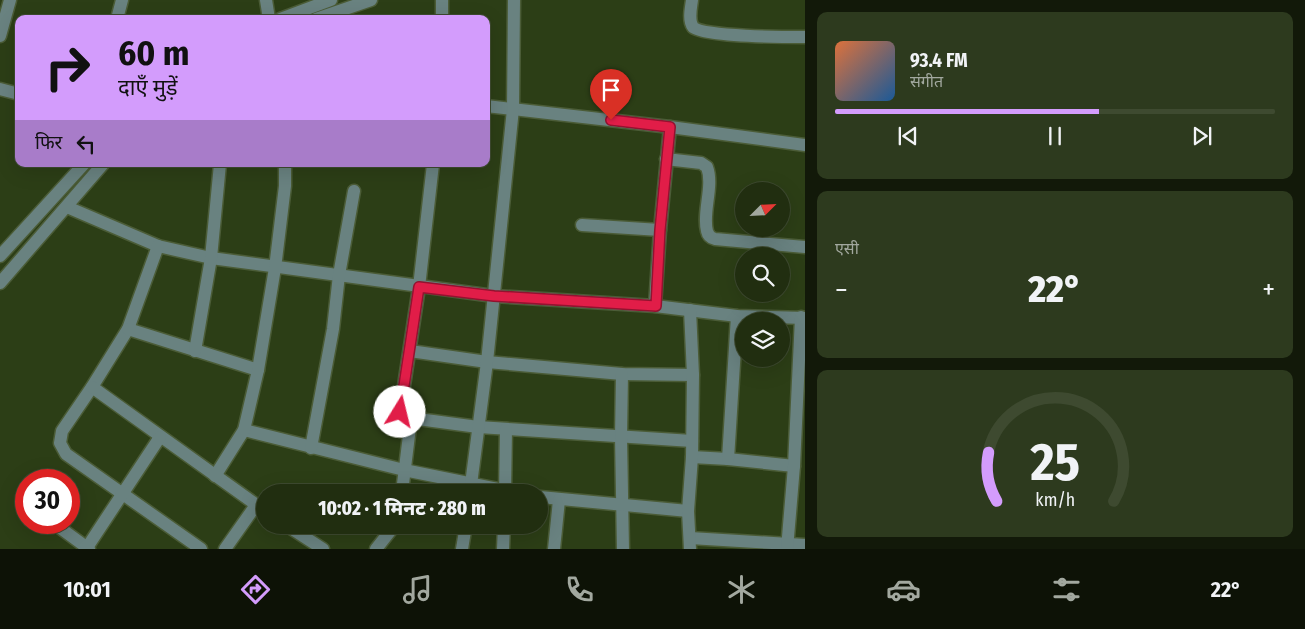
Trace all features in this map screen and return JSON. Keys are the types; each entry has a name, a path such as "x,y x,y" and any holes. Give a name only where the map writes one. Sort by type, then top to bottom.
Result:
{"street":[{"path":"0,36 10,0"},
{"path":"118,15 122,0"},
{"path":"266,0 268,15"},
{"path":"327,15 371,0"},
{"path":"442,0 442,15"},
{"path":"471,484 494,296 513,109 514,0"},
{"path":"692,0 690,16 693,26 697,30 714,34 805,37"},
{"path":"290,15 323,1"},
{"path":"0,89 15,93"},
{"path":"490,106 805,145"},
{"path":"656,306 660,230 670,127"},
{"path":"666,160 701,163 707,167 709,178 706,230 711,238 805,247"},
{"path":"0,256 81,167"},
{"path":"0,284 23,255 101,167"},
{"path":"195,352 211,258 220,167"},
{"path":"215,476 244,430 258,370 275,268 285,186 285,167"},
{"path":"434,167 419,287 400,412 403,418 478,427 692,440"},
{"path":"311,448 333,329 339,275 354,191"},
{"path":"67,207 158,246 211,258 494,296 656,306 735,316"},
{"path":"582,225 660,230"},
{"path":"0,236 13,241"},
{"path":"158,246 128,329 62,431 60,443 66,454 201,549"},
{"path":"690,310 693,375 692,457 688,511 690,544 787,547 805,545"},
{"path":"787,547 803,318 790,318"},
{"path":"128,329 195,352 258,370"},
{"path":"728,459 735,348"},
{"path":"410,351 486,362 622,374 693,375"},
{"path":"622,374 623,549"},
{"path":"92,387 160,438 256,505"},
{"path":"403,484 411,419"},
{"path":"506,429 508,484"},
{"path":"244,430 455,484"},
{"path":"68,534 87,549 160,438"},
{"path":"692,457 794,466"},
{"path":"548,498 688,511"},
{"path":"554,549 559,500"},
{"path":"225,549 256,513"},
{"path":"300,534 323,549"},
{"path":"376,549 388,534"},
{"path":"462,549 464,534"},
{"path":"503,549 504,534"}],"route":[{"path":"400,412 419,287 494,296 656,306 660,230 670,127 611,120"}]}
